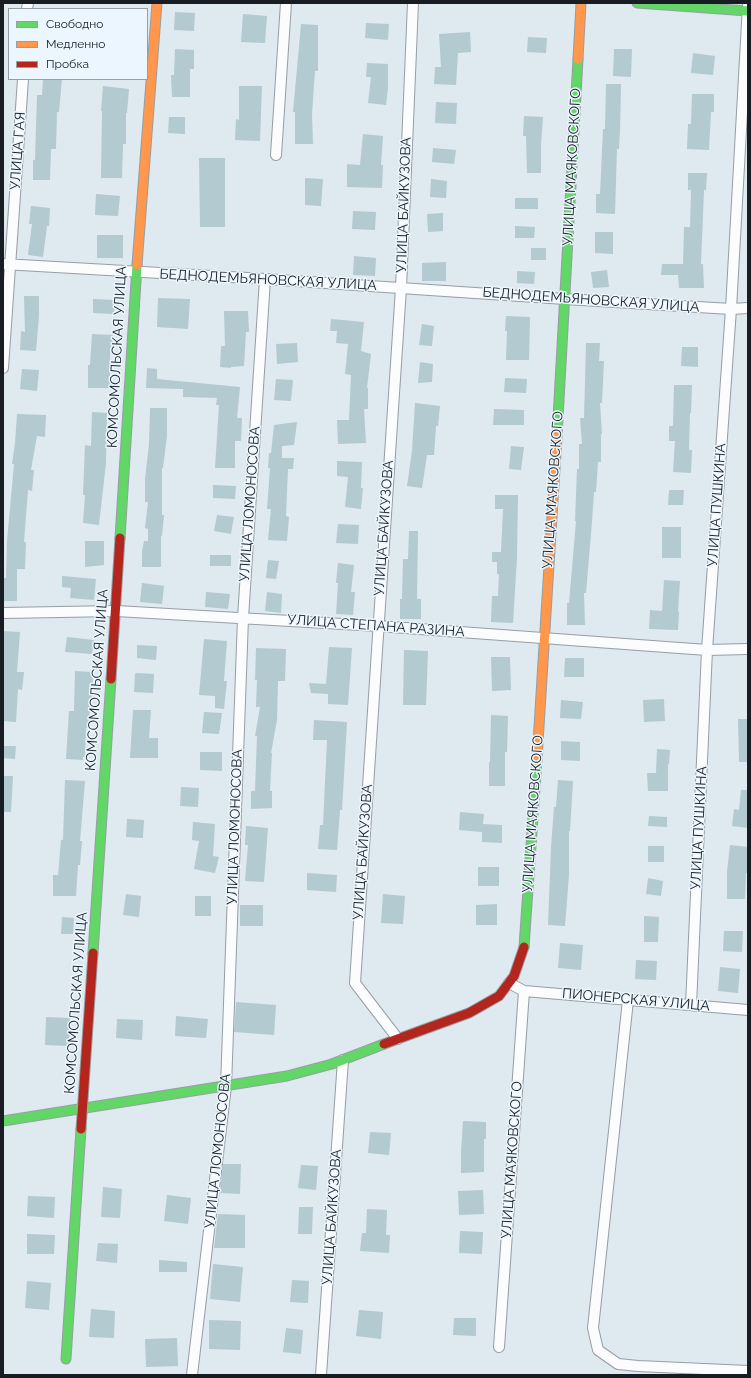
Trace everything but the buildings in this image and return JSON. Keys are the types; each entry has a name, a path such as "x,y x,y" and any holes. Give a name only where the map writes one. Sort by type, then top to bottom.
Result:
{"street":[{"name":"КОМСОМОЛЬСКАЯ УЛИЦА","path":"66,1359 116,611 136,272 157,3"},
{"path":"276,155 286,3"},
{"name":"УЛИЦА БАЙКУЗОВА","path":"398,1039 355,983 401,288 413,3"},
{"name":"УЛИЦА МАЯКОВСКОГО","path":"511,979 524,946 565,299 581,3"},
{"path":"637,3 748,11"},
{"name":"УЛИЦА ПУШКИНА","path":"691,1005 707,650 731,309 748,5"},
{"name":"УЛИЦА ГАЯ","path":"3,368 7,264 23,80"},
{"name":"БЕДНОДЕМЬЯНОВСКАЯ УЛИЦА","path":"7,264 731,309 748,308"},
{"name":"УЛИЦА ЛОМОНОСОВА","path":"192,1375 226,1086 243,618 265,279"},
{"name":"УЛИЦА СТЕПАНА РАЗИНА","path":"3,613 116,611 378,626 707,650 748,649"},
{"path":"3,1121 287,1076 343,1060 469,1012 499,996 511,979 524,991"},
{"name":"УЛИЦА МАЯКОВСКОГО","path":"499,1347 524,991"},
{"name":"ПИОНЕРСКАЯ УЛИЦА","path":"524,991 748,1010"},
{"path":"628,1000 593,1328 598,1350 618,1364 748,1371"},
{"name":"УЛИЦА БАЙКУЗОВА","path":"321,1375 343,1060"}],"traffic: fast":[{"path":"637,3 748,11"},
{"path":"557,436 578,59"},
{"path":"120,538 137,265"},
{"path":"93,953 111,679"},
{"path":"524,947 537,759"},
{"path":"3,1121 287,1076 332,1064 384,1044"},
{"path":"66,1359 81,1129"}],"traffic: slow":[{"path":"137,265 157,3"},
{"path":"578,59 581,3"},
{"path":"537,759 557,436"}],"traffic: jam":[{"path":"111,679 120,538"},
{"path":"384,1044 469,1013 499,996 514,976 524,947"},
{"path":"81,1129 93,953"}]}
